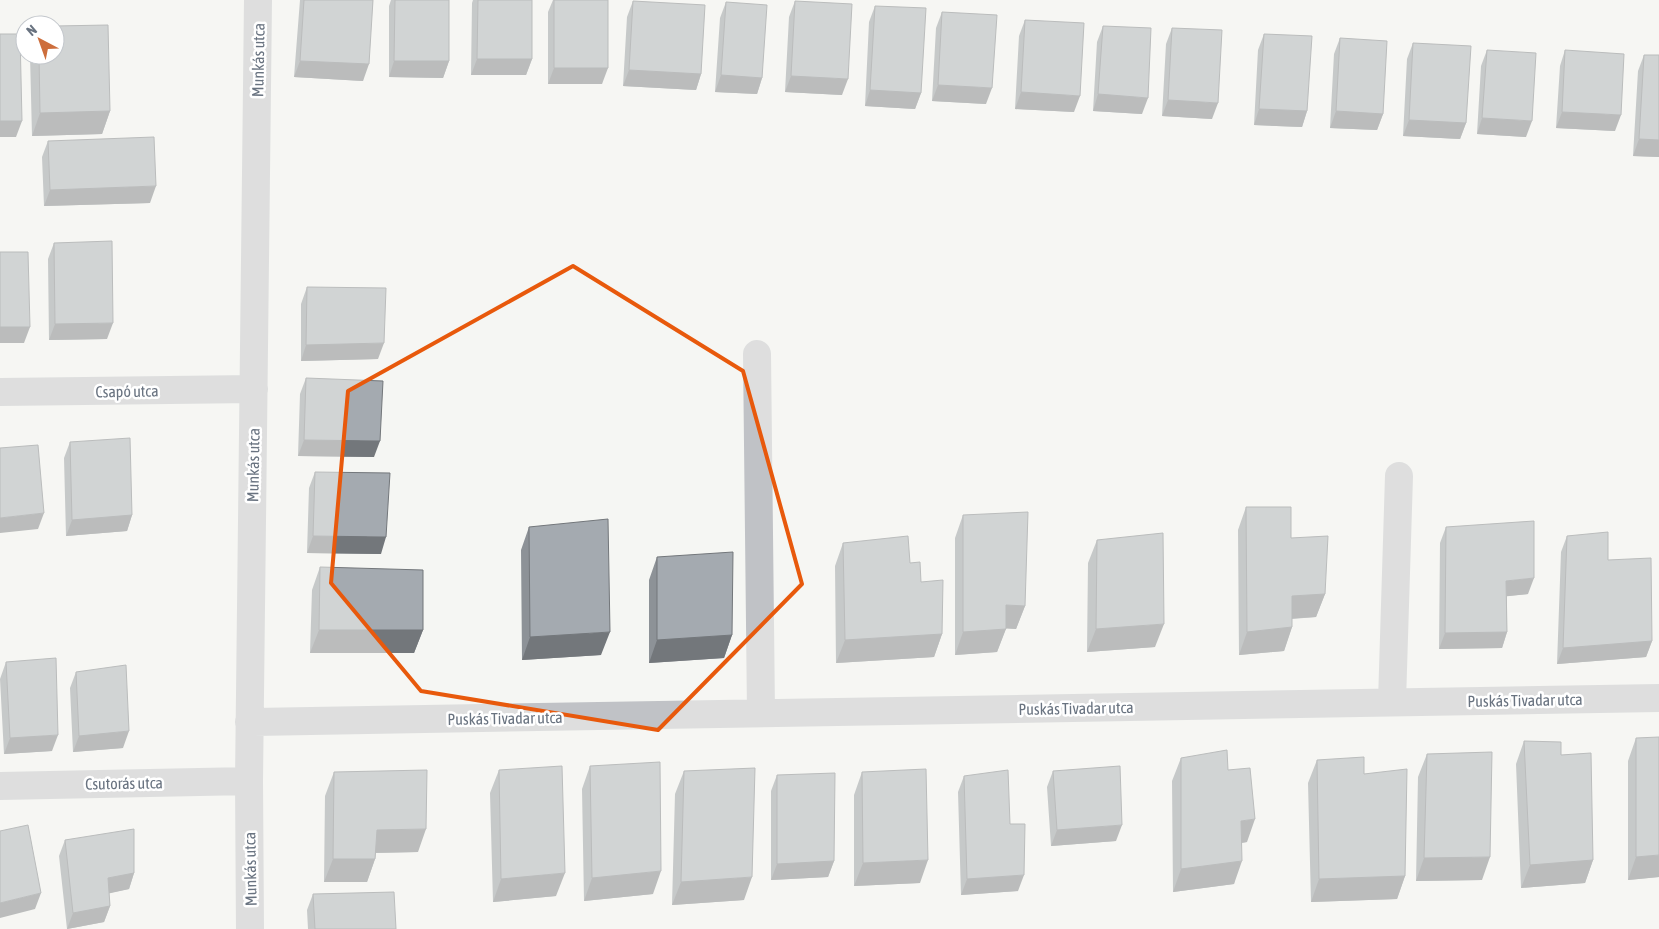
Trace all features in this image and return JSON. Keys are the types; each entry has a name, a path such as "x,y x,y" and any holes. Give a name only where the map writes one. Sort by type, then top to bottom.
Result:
{"street":[{"name":"Munkás utca","path":"250,929 249,722 258,0"},
{"path":"757,354 761,713"},
{"name":"Csapó utca","path":"0,392 254,389"},
{"path":"1392,702 1399,476"},
{"name":"Puskás Tivadar utca","path":"249,722 1659,698"},
{"name":"Csutorás utca","path":"0,786 249,781"}],"highlighted area":[{"path":"573,266 743,371 802,584 658,730 421,691 331,583 348,391"}],"building":[{"path":"304,0 373,0 369,64 300,61"},
{"path":"395,0 449,0 449,61 394,61"},
{"path":"478,0 532,0 532,59 477,59"},
{"path":"554,0 608,0 608,68 554,68"},
{"path":"633,1 705,5 701,74 629,70"},
{"path":"795,1 852,4 848,79 791,76"},
{"path":"726,2 767,5 762,78 721,75"},
{"path":"875,6 926,8 921,93 870,90"},
{"path":"942,12 997,15 992,88 938,85"},
{"path":"1025,20 1084,23 1080,96 1021,92"},
{"path":"108,25 110,111 40,113 39,65 65,65 65,26"},
{"path":"1103,26 1151,28 1148,98 1098,94"},
{"path":"1172,28 1222,30 1218,103 1168,100"},
{"path":"0,34 15,34 15,65 21,65 22,121 0,121"},
{"path":"1264,34 1312,36 1307,111 1259,109"},
{"path":"1340,38 1387,41 1383,114 1336,111"},
{"path":"1413,43 1471,46 1466,123 1409,120"},
{"path":"1487,50 1536,53 1532,121 1482,118"},
{"path":"1565,50 1624,54 1621,115 1562,112"},
{"path":"1644,55 1659,55 1659,140 1639,139"},
{"path":"154,137 156,186 50,190 48,141"},
{"path":"112,241 113,323 55,324 54,243"},
{"path":"0,252 28,252 30,327 0,327"},
{"path":"307,287 386,288 384,343 306,345"},
{"path":"306,378 383,381 380,441 304,440"},
{"path":"130,438 132,515 72,520 70,442"},
{"path":"38,445 44,513 0,518 0,448"},
{"path":"315,472 390,473 386,537 313,536"},
{"path":"1246,507 1291,507 1291,538 1328,536 1325,594 1292,596 1292,627 1247,632"},
{"path":"1028,512 1025,606 1006,605 1006,629 963,632 963,515"},
{"path":"608,519 610,632 530,637 529,527"},
{"path":"1534,521 1534,578 1506,581 1507,632 1445,633 1446,527"},
{"path":"1608,532 1608,560 1651,558 1652,641 1563,648 1567,536"},
{"path":"1163,533 1164,624 1096,629 1097,540"},
{"path":"908,536 910,563 920,562 921,582 943,580 942,634 845,640 843,543"},
{"path":"733,552 732,635 657,640 657,557"},
{"path":"320,567 423,570 423,630 319,630"},
{"path":"56,658 58,735 10,738 6,662"},
{"path":"126,665 129,731 79,736 76,672"},
{"path":"1659,737 1659,855 1636,857 1636,738"},
{"path":"1524,741 1561,742 1561,755 1591,753 1593,860 1530,865"},
{"path":"1227,750 1228,770 1250,768 1255,819 1241,821 1242,861 1181,869 1181,758"},
{"path":"1492,752 1490,857 1424,858 1427,754"},
{"path":"1364,757 1364,774 1407,769 1405,876 1319,879 1317,760"},
{"path":"660,762 661,871 592,878 590,766"},
{"path":"562,766 565,873 501,879 499,770"},
{"path":"1120,766 1122,825 1057,830 1053,771"},
{"path":"755,768 752,877 681,882 684,771"},
{"path":"926,769 928,860 863,863 862,772"},
{"path":"427,770 426,829 377,830 375,859 333,859 334,772"},
{"path":"1008,770 1010,824 1025,824 1024,875 967,879 964,776"},
{"path":"835,773 834,861 777,864 777,775"},
{"path":"28,825 41,893 0,903 0,831"},
{"path":"134,829 134,873 108,878 110,906 73,913 65,840"},
{"path":"394,892 396,929 315,929 313,894"}]}
